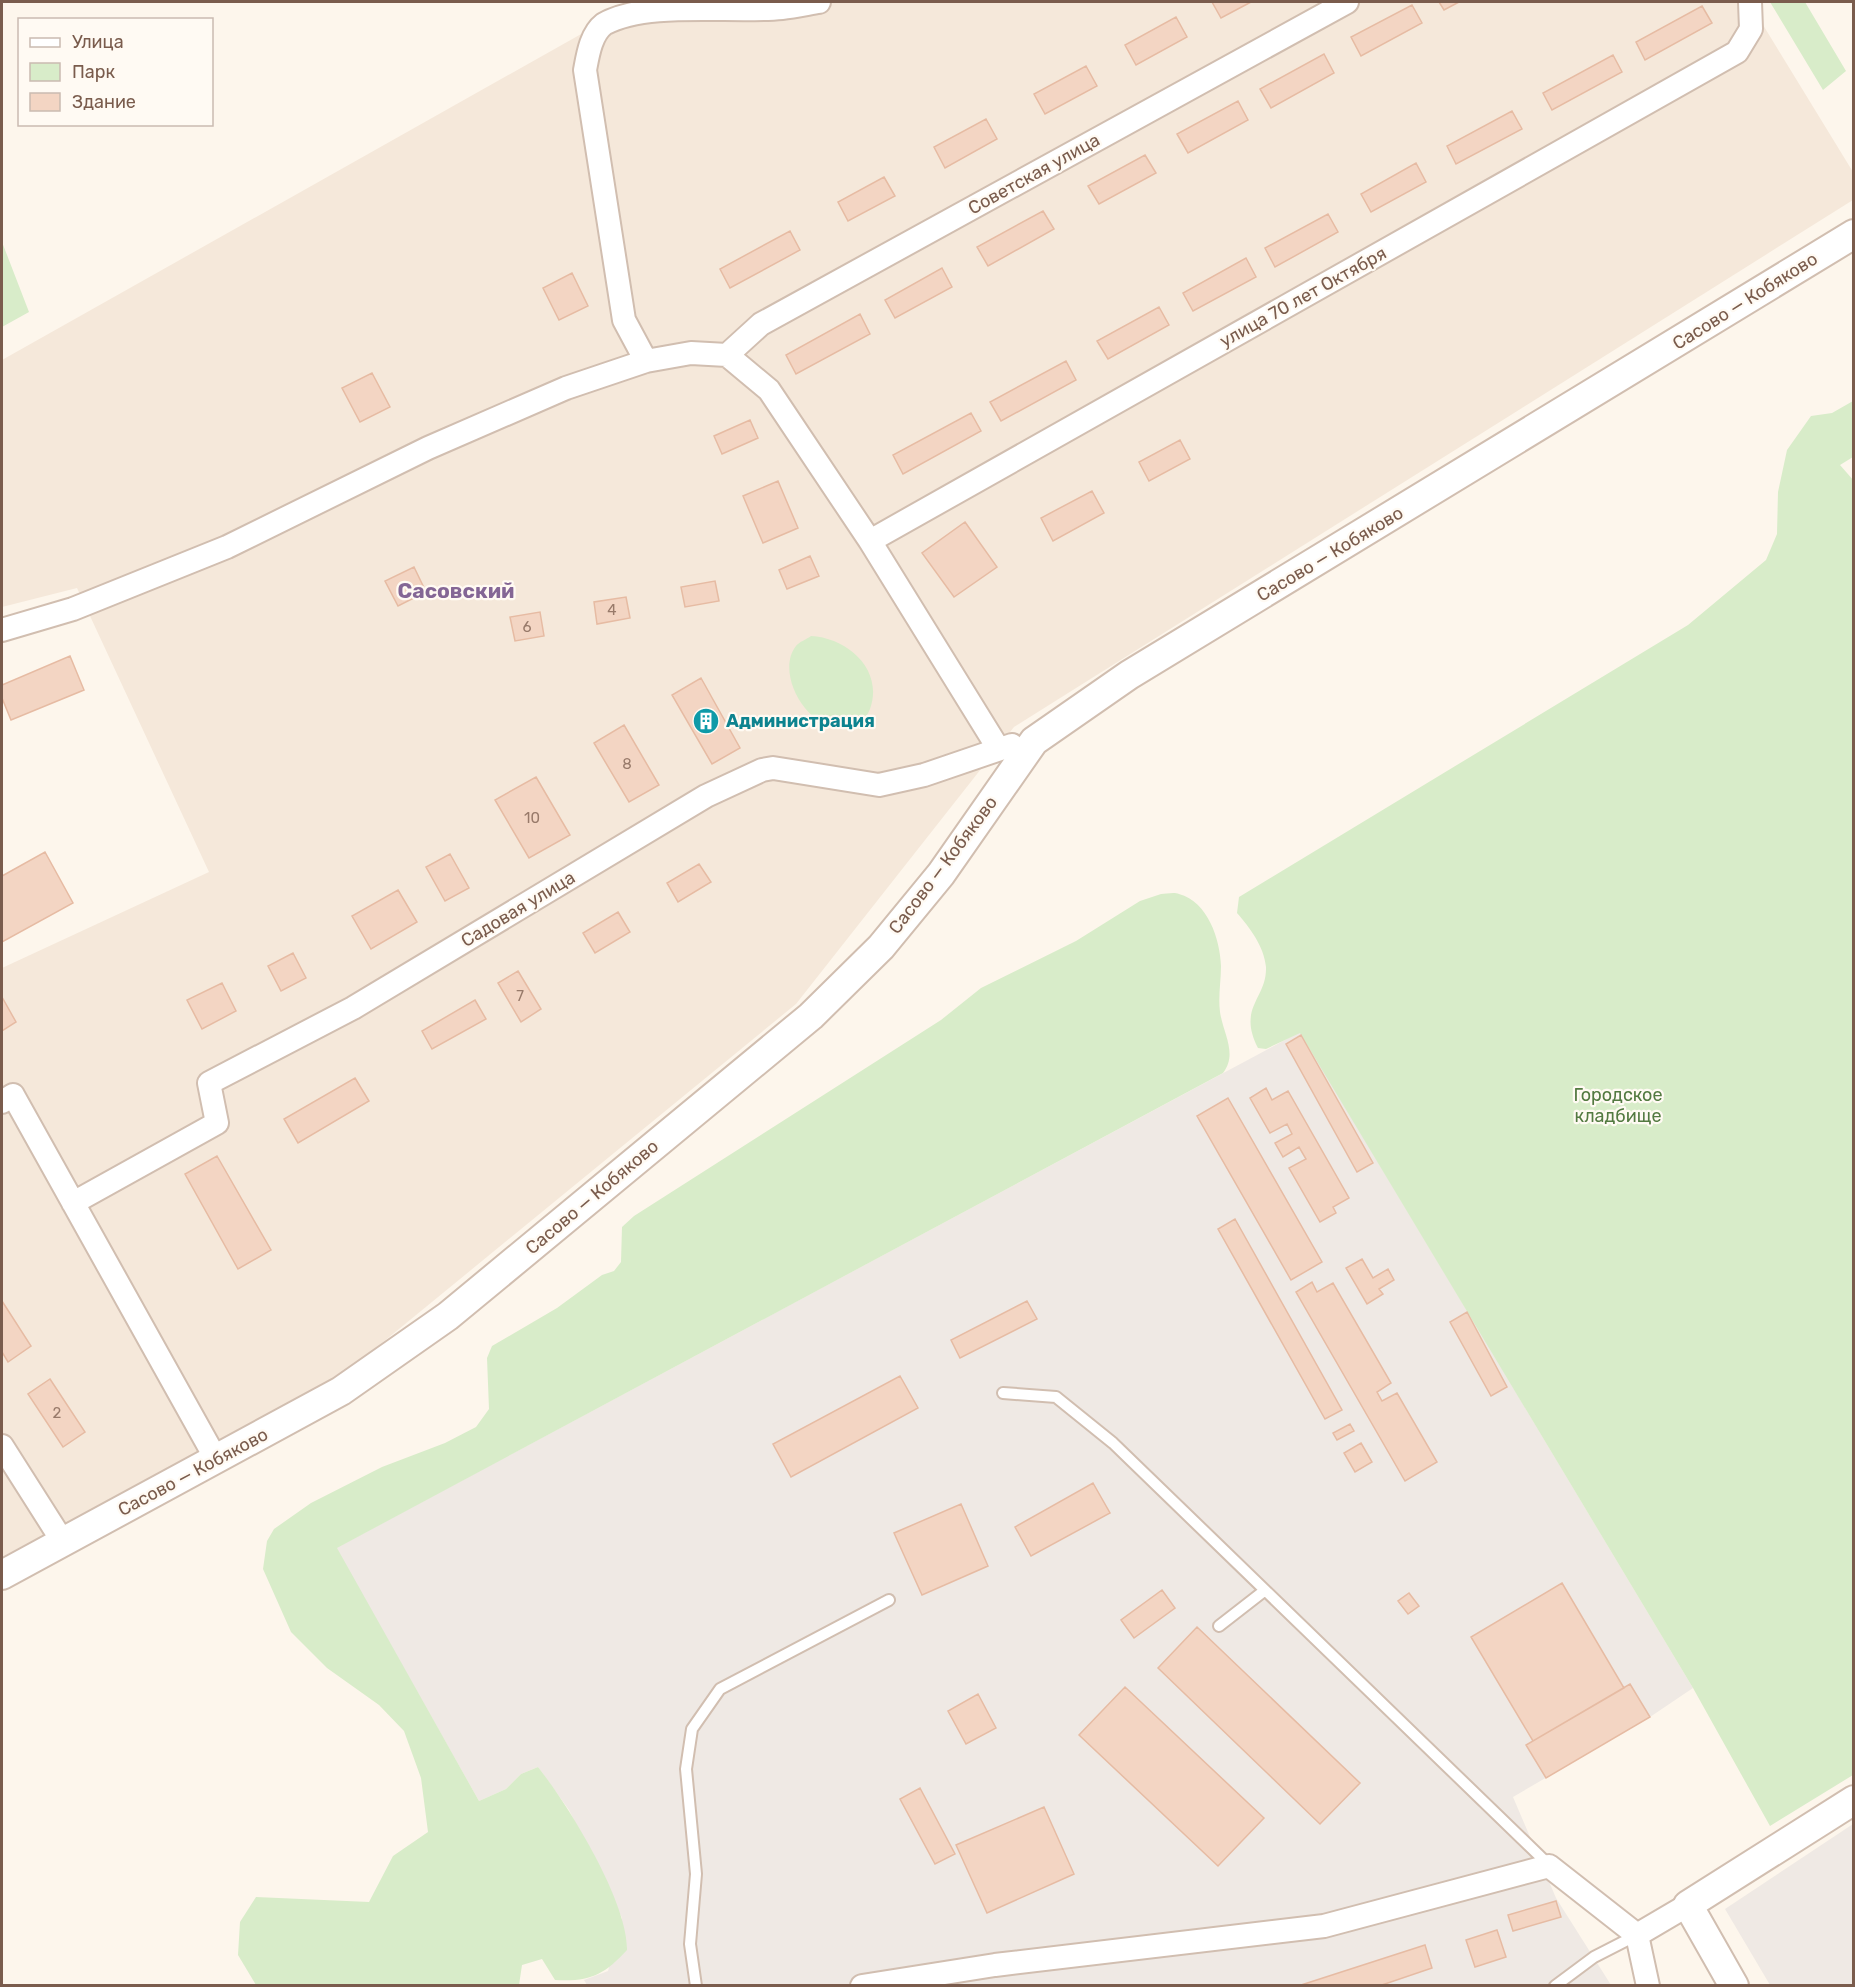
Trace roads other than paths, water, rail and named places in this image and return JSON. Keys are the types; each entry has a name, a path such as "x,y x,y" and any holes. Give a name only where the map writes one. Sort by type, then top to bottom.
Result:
{"street":[{"path":"646,361 624,320 585,70 590,44 603,25 624,13 660,8 782,8 819,2"},
{"name":"Советская улица","path":"727,355 761,324 1347,2"},
{"name":"улица 70 лет Октября","path":"870,541 1737,52 1751,29 1750,2"},
{"name":"Сасово — Кобяково","path":"2,1575 341,1391 448,1316 811,1016 881,947 941,874 1034,741 1129,675 1854,234"},
{"path":"2,630 73,609 227,547 428,448 566,388 646,361 691,353 727,355 769,390 870,541 998,748"},
{"name":"Садовая улица","path":"73,1203 217,1123 209,1083 353,1008 706,796 762,770 773,768 879,785 924,775 998,748 1034,741"},
{"path":"2,1102 13,1095 216,1459"},
{"path":"2,1446 63,1542"},
{"path":"1637,1935 1854,1800"},
{"path":"862,1986 994,1965 1324,1926 1549,1866 1637,1935 1648,1986"},
{"path":"1688,1905 1734,1986"}],"lane":[{"path":"1003,1393 1056,1396 1113,1443 1549,1866"},
{"path":"1219,1626 1264,1591"},
{"path":"696,1986 690,1944 696,1874 686,1769 693,1729 720,1689 889,1600"},
{"path":"1555,1986 1594,1957 1637,1935"}],"place":[{"name":"Администрация","path":"706,721"}],"district":[{"name":"Сасовский","path":"456,591"}],"park label":[{"name":"Городское кладбище","path":"1618,1105"}]}
